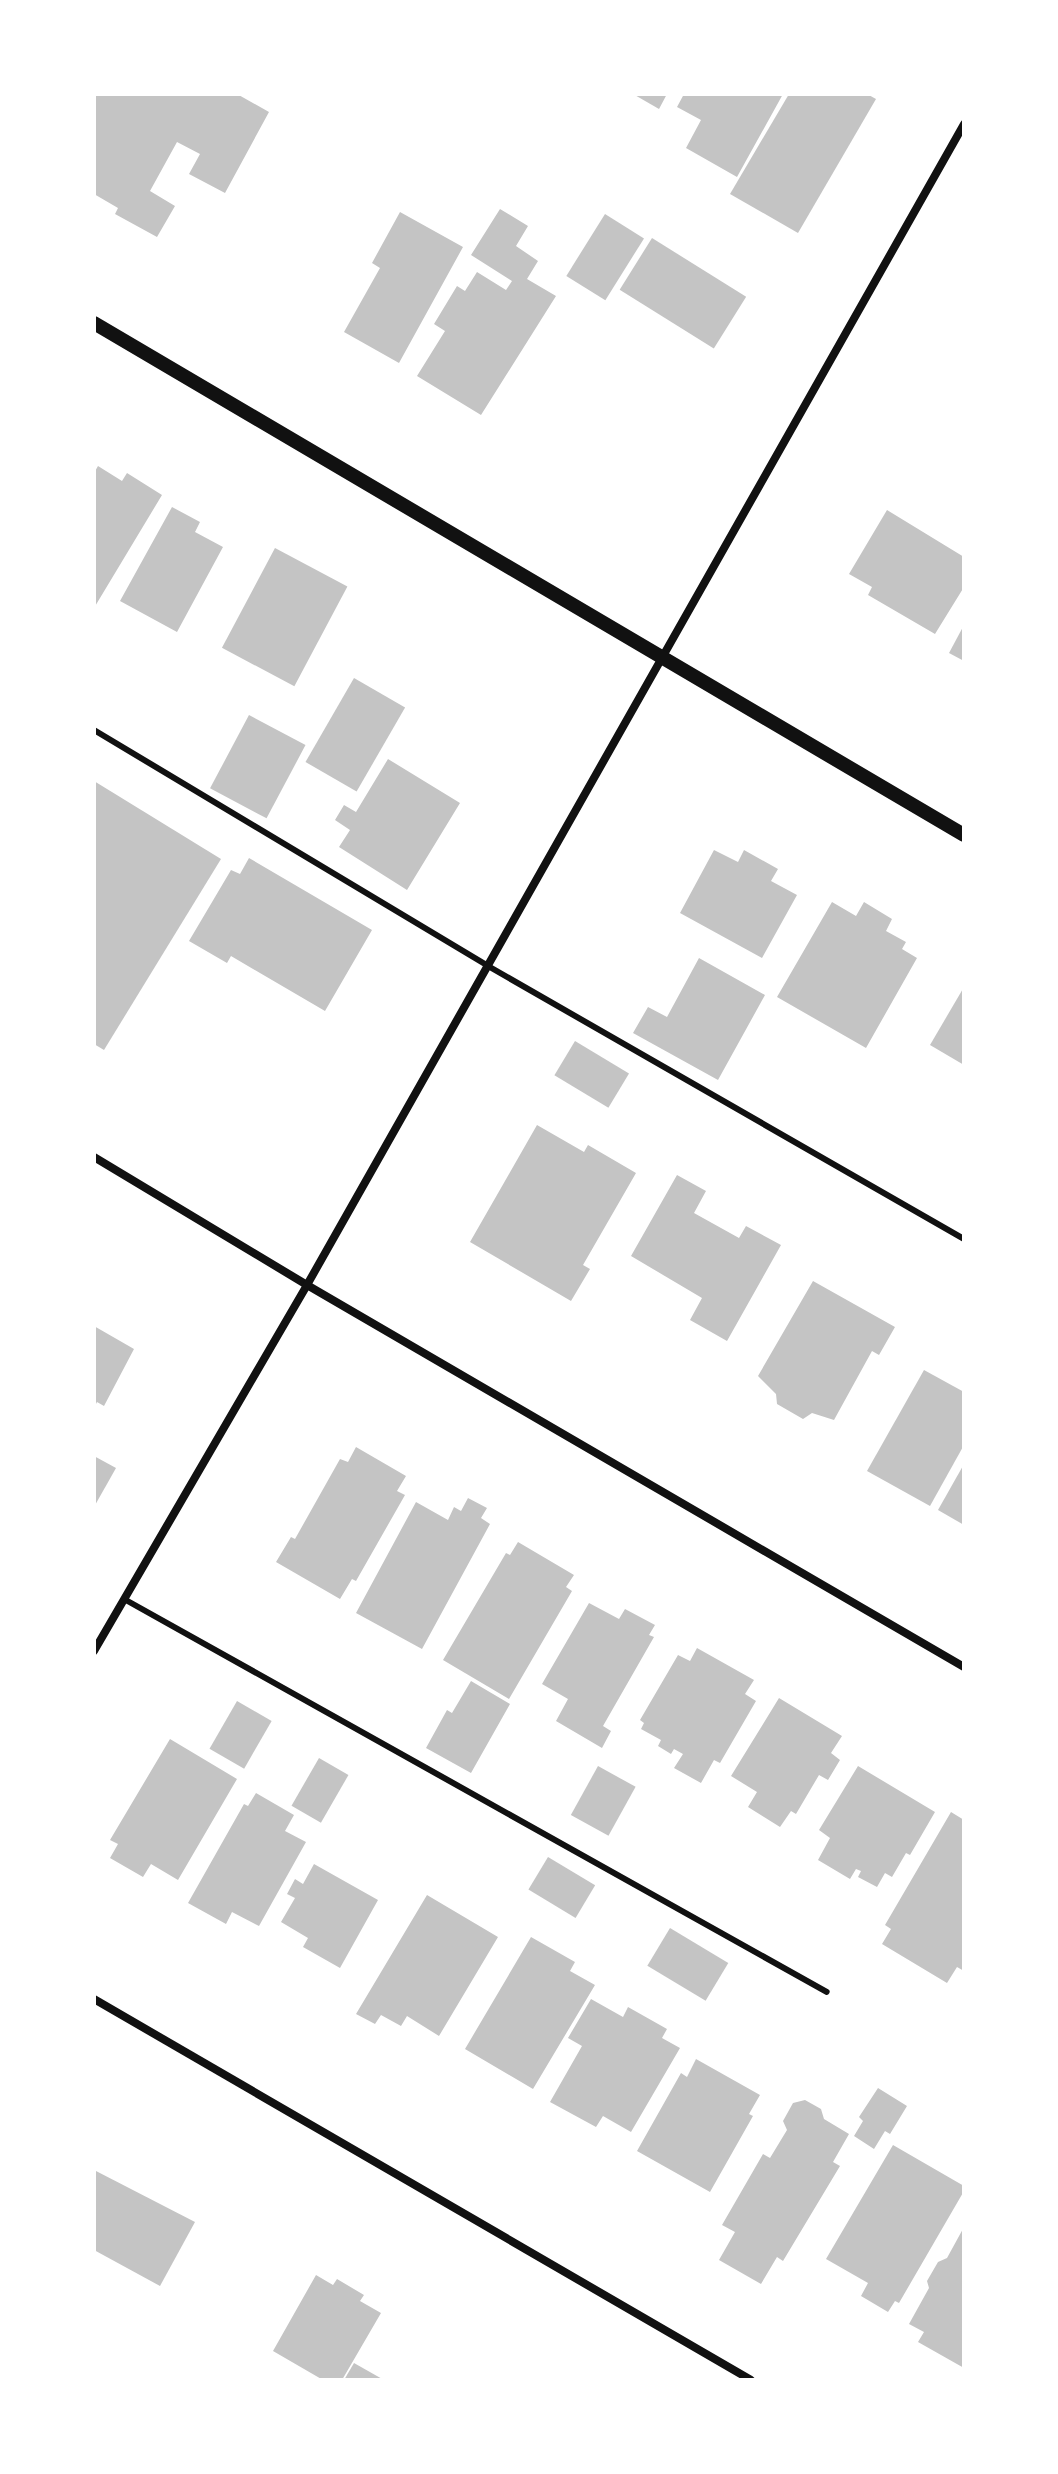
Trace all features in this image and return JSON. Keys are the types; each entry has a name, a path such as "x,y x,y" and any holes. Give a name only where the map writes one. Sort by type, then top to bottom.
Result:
{"street":[{"path":"94,1651 307,1285 964,124"},
{"path":"94,323 964,835"},
{"path":"94,1157 307,1285 964,1667"},
{"path":"94,1999 751,2380"}],"lane":[{"path":"94,730 488,966 964,1239"},
{"path":"124,1599 827,1992"}],"building":[{"path":"94,94 237,94 269,112 225,193 189,174 200,154 177,142 150,191 175,206 157,237 115,214 118,208 94,194"},
{"path":"633,94 667,94 659,109"},
{"path":"684,94 783,94 737,177 686,148 701,120 677,107"},
{"path":"789,94 867,94 876,99 798,233 730,194"},
{"path":"500,209 528,226 516,246 538,261 527,279 556,296 481,415 417,376 445,331 434,324 457,286 465,291 477,272 506,290 512,281 471,255"},
{"path":"400,212 463,247 399,363 344,332 380,268 372,263"},
{"path":"605,214 644,238 605,300 566,276"},
{"path":"652,238 746,297 714,349 620,290"},
{"path":"98,466 122,481 127,473 162,495 94,608 94,473"},
{"path":"172,507 200,522 195,532 223,547 177,632 120,601"},
{"path":"887,510 964,557 964,587 935,634 868,595 872,587 849,574"},
{"path":"275,548 347,586 294,686 222,648"},
{"path":"964,625 964,661 949,653"},
{"path":"354,678 405,708 357,792 306,762"},
{"path":"249,715 306,745 267,818 210,788"},
{"path":"388,759 460,803 407,890 339,847 350,830 335,820 344,805 356,812"},
{"path":"94,781 221,859 104,1050 94,1044"},
{"path":"714,850 738,862 744,850 778,869 771,881 797,895 762,958 680,913"},
{"path":"249,858 372,930 325,1011 231,956 227,963 189,941 231,870 240,874"},
{"path":"832,902 856,916 864,902 892,919 886,931 906,942 902,949 917,958 866,1048 777,997"},
{"path":"699,958 765,995 718,1080 633,1033 648,1007 667,1017"},
{"path":"964,987 964,1065 930,1045"},
{"path":"575,1041 629,1073 608,1108 554,1075"},
{"path":"537,1125 584,1152 588,1145 636,1173 583,1265 590,1269 571,1301 470,1242"},
{"path":"677,1175 706,1191 694,1213 739,1238 746,1226 781,1245 727,1341 690,1320 702,1298 631,1256"},
{"path":"813,1281 895,1327 879,1355 872,1351 834,1420 812,1413 803,1419 777,1404 776,1394 758,1376"},
{"path":"94,1326 134,1349 104,1406 97,1402 94,1408"},
{"path":"924,1370 964,1392 964,1445 930,1506 867,1471"},
{"path":"356,1447 406,1476 397,1491 405,1495 356,1581 352,1579 340,1599 276,1562 291,1537 295,1539 340,1459 348,1462"},
{"path":"94,1456 116,1468 94,1507"},
{"path":"964,1464 964,1525 938,1510"},
{"path":"468,1498 487,1508 481,1518 490,1524 422,1649 356,1613 416,1502 448,1520 454,1507 461,1511"},
{"path":"518,1542 574,1575 566,1587 572,1591 509,1699 443,1660 506,1553 510,1555"},
{"path":"589,1603 619,1619 625,1609 655,1625 649,1635 654,1637 603,1726 611,1731 602,1748 556,1721 568,1699 542,1684"},
{"path":"697,1648 754,1680 745,1694 756,1701 720,1763 714,1760 701,1783 674,1768 683,1754 674,1749 671,1754 658,1746 661,1740 641,1729 644,1723 640,1720 678,1655 690,1661"},
{"path":"471,1681 510,1704 471,1773 426,1748 447,1710 452,1713"},
{"path":"779,1698 842,1736 831,1753 840,1760 828,1780 819,1775 796,1814 791,1811 780,1827 748,1807 757,1792 731,1776"},
{"path":"237,1701 272,1721 244,1769 210,1749"},
{"path":"170,1739 237,1779 178,1880 151,1864 143,1877 110,1858 118,1844 110,1840"},
{"path":"319,1758 348,1775 321,1823 292,1806"},
{"path":"598,1766 636,1787 608,1836 571,1815"},
{"path":"858,1766 935,1812 910,1855 906,1853 892,1877 885,1873 877,1887 858,1877 861,1871 856,1869 850,1879 818,1860 830,1838 819,1830"},
{"path":"256,1793 294,1815 285,1831 306,1842 259,1926 232,1912 226,1924 188,1903 244,1804 248,1806"},
{"path":"951,1812 964,1820 964,1971 957,1967 947,1983 882,1944 891,1929 885,1925"},
{"path":"548,1857 595,1885 576,1918 528,1890"},
{"path":"314,1864 378,1900 340,1968 303,1947 308,1938 281,1922 295,1898 287,1894 295,1879 303,1884"},
{"path":"427,1895 498,1937 439,2036 407,2016 401,2026 381,2015 375,2024 356,2014"},
{"path":"670,1928 728,1963 706,2001 647,1966"},
{"path":"531,1937 575,1962 570,1971 595,1985 533,2089 465,2049"},
{"path":"591,1999 623,2017 628,2007 667,2029 662,2038 680,2048 631,2132 603,2116 596,2127 550,2102 582,2046 568,2038"},
{"path":"696,2059 760,2095 749,2114 753,2116 710,2192 637,2151 681,2073 687,2077"},
{"path":"878,2088 907,2106 890,2134 885,2131 874,2149 854,2136 863,2121 859,2117"},
{"path":"805,2100 821,2109 824,2119 849,2134 833,2162 840,2166 783,2261 777,2257 761,2284 719,2260 735,2232 722,2225 763,2154 770,2158 787,2130 783,2121 793,2103"},
{"path":"893,2145 964,2186 964,2191 899,2303 895,2301 888,2312 861,2296 868,2283 826,2259"},
{"path":"96,2171 195,2222 160,2286 94,2250"},
{"path":"964,2227 964,2368 918,2342 924,2332 909,2324 929,2288 927,2281 938,2262 947,2258"},
{"path":"316,2275 333,2285 337,2279 364,2295 360,2301 381,2313 342,2380 323,2380 273,2351"},
{"path":"354,2363 384,2380 344,2380"}]}
